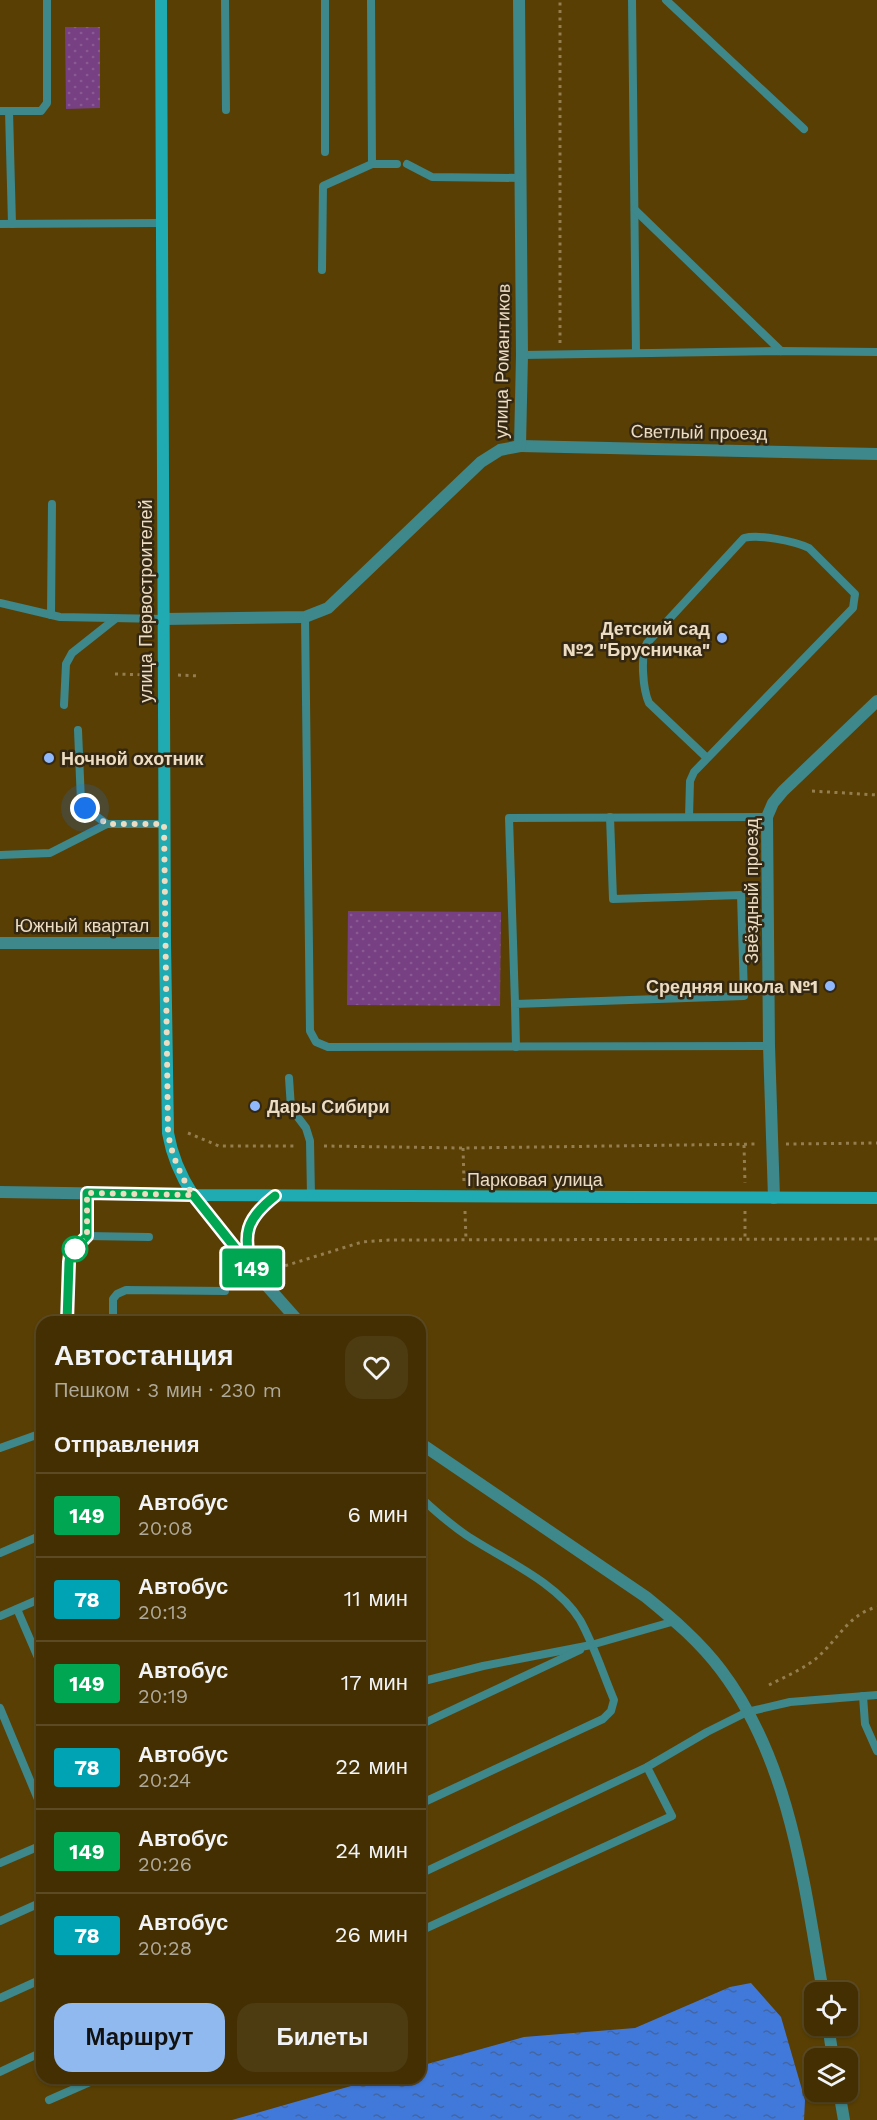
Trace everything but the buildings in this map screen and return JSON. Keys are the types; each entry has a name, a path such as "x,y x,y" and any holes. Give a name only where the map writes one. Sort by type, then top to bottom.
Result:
{"street":[{"name":"улица Первостроителей","path":"161,0 164,824 168,1133 177,1167 193,1195"},
{"name":"улица Романтиков","path":"163,619 305,617 328,608 481,462 500,450 520,446 522,355 519,0"},
{"name":"Светлый проезд","path":"520,446 877,454"},
{"name":"Звёздный проезд","path":"774,1198 769,1046 767,817 773,803 783,791 877,701"},
{"name":"Южный квартал","path":"0,943 165,943"},
{"path":"0,1192 193,1195 252,1269 294,1316"},
{"name":"Парковая улица","path":"193,1195 877,1198"},
{"path":"252,1269 247,1251 247,1233 252,1218 275,1196"},
{"path":"426,1447 614,1574 675,1621 721,1670 747,1712 765,1748 788,1816 809,1913 820,1982"},
{"path":"841,2102 844,2120"}],"lane":[{"path":"12,224 4,111 41,111 47,103 46,0"},
{"path":"225,0 226,110"},
{"path":"325,0 325,152"},
{"path":"371,0 372,164"},
{"path":"632,0 636,353"},
{"path":"666,0 804,129"},
{"path":"322,270 323,186 372,164 397,164"},
{"path":"407,164 432,177 520,178"},
{"path":"635,210 781,351"},
{"path":"0,224 161,223"},
{"path":"522,355 781,351 877,352"},
{"path":"51,615 52,504"},
{"path":"689,817 690,781 694,772 853,608 855,594 809,548 801,544 752,536 744,538 643,651 645,695 649,704 707,758"},
{"path":"0,603 51,615 163,619"},
{"path":"305,617 310,1031 316,1042 328,1047 769,1046"},
{"path":"64,705 66,664 72,653 116,618"},
{"path":"78,729 81,802 85,808 107,824"},
{"path":"515,1004 744,996 741,895 613,899 610,817"},
{"path":"516,1047 509,818 767,817"},
{"path":"0,855 50,853 107,824 164,824"},
{"path":"289,1078 291,1108 306,1128 310,1146 311,1196"},
{"path":"67,1316 70,1254 87,1236 87,1193"},
{"path":"87,1236 149,1237"},
{"path":"113,1316 113,1299 117,1294 126,1290 225,1292"},
{"path":"0,1448 36,1435"},
{"path":"426,1502 464,1534 537,1578 555,1592 579,1619 614,1701 611,1711 603,1719 426,1801"},
{"path":"0,1553 36,1538"},
{"path":"0,1616 36,1600"},
{"path":"17,1608 36,1653"},
{"path":"426,1680 483,1665 591,1645 675,1621"},
{"path":"426,1722 591,1645"},
{"path":"426,1871 647,1767 747,1712 790,1702 877,1695"},
{"path":"863,1696 865,1724 877,1751"},
{"path":"0,1708 36,1795"},
{"path":"426,1928 672,1816 647,1767"},
{"path":"1,1861 36,1847"},
{"path":"0,1921 36,1905"},
{"path":"0,1998 36,1982"},
{"path":"0,2072 36,2055"},
{"path":"49,2100 85,2084"}],"path":[{"path":"560,0 560,354"},
{"path":"812,791 877,795"},
{"path":"188,1133 219,1146 463,1148 877,1143"},
{"path":"278,1268 362,1242 389,1239 877,1239"},
{"path":"769,1685 809,1664 822,1654 842,1629 868,1609 877,1607"}],"shaded area":[{"path":"65,27 100,27 100,108 66,109"},
{"path":"348,911 501,912 500,1006 347,1005"}],"water":[{"path":"751,1983 781,2017 804,2097 804,2120 232,2120 358,2084 426,2084 426,2064 524,2037 635,2028 730,1987"}],"bus line":[{"name":"149","path":"67,1316 70,1254 87,1236 87,1193 193,1195 252,1269 247,1251 247,1233 252,1218 275,1196"}],"place":[{"name":"Детский сад №2 \"Брусничка\"","path":"722,638"},
{"name":"Ночной охотник","path":"49,758"},
{"name":"Средняя школа №1","path":"830,986"},
{"name":"Дары Сибири","path":"255,1106"}],"route":[{"path":"75,1249 87,1236 87,1193 193,1195 177,1167 168,1133 164,824 107,824 85,808"}]}
